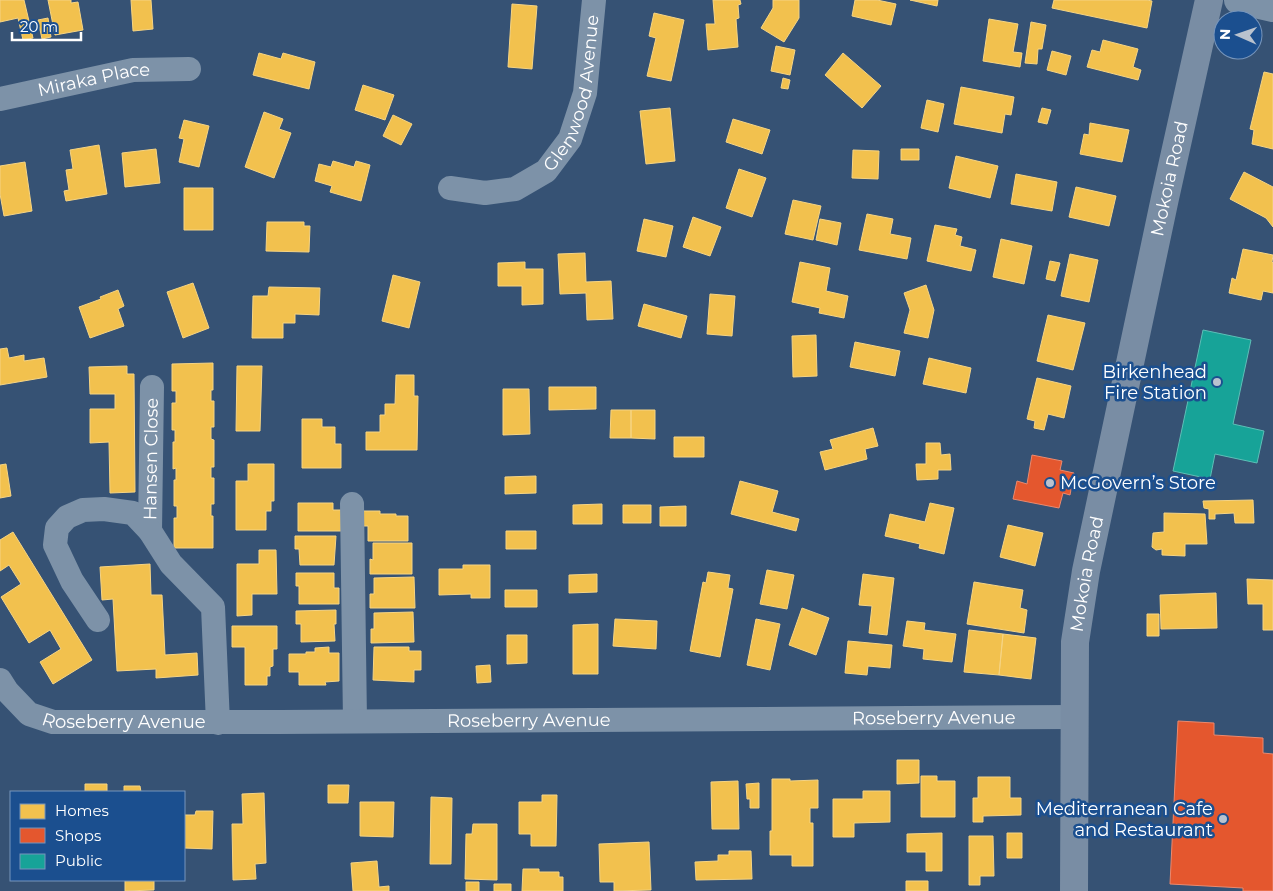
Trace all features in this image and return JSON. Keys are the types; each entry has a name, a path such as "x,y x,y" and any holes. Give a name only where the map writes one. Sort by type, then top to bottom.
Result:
{"main road":[{"name":"Mokoia Road","path":"1074,891 1075,642 1086,570 1163,207 1210,0"}],"street":[{"name":"Glenwood Avenue","path":"450,188 485,193 515,189 546,171 570,139 585,93 594,0"},
{"path":"1238,0 1273,8"},
{"name":"Miraka Place","path":"0,99 133,70 189,69"},
{"name":"Hansen Close","path":"150,531 152,387"},
{"path":"352,504 355,721"},
{"name":"Hansen Close","path":"98,620 72,580 54,545 57,528 67,517 83,510 104,508 134,513 150,531 171,564 213,607 218,722"},
{"name":"Roseberry Avenue","path":"0,680 7,691 30,714 53,722 1074,717"}],"building: Homes":[{"path":"0,0 24,0 33,38 23,40 18,18 0,22"},
{"path":"48,0 71,0 71,3 78,2 83,30 55,35"},
{"path":"131,0 151,0 153,29 133,31"},
{"path":"713,0 740,0 741,4 738,5 739,18 736,19 738,47 708,50 706,24 715,24"},
{"path":"773,0 799,0 799,18 784,42 761,28 773,8"},
{"path":"855,0 877,0 896,4 891,25 852,16"},
{"path":"910,0 938,0 937,6"},
{"path":"1054,0 1152,1 1147,28 1052,8"},
{"path":"512,4 537,6 532,69 508,67"},
{"path":"654,13 684,20 671,81 647,76 656,38 649,36"},
{"path":"48,18 51,37 42,39 38,20"},
{"path":"989,19 1018,24 1013,52 1022,53 1020,67 983,61"},
{"path":"1031,22 1046,25 1042,49 1038,49 1037,64 1025,63"},
{"path":"1103,40 1138,49 1133,67 1141,70 1138,80 1087,67 1092,50 1100,52"},
{"path":"776,46 795,50 790,75 771,71"},
{"path":"1052,51 1071,56 1066,75 1047,70"},
{"path":"259,53 281,59 283,53 315,62 309,89 253,75"},
{"path":"843,53 881,86 862,108 825,75"},
{"path":"1264,72 1273,74 1273,149 1252,144 1254,130 1250,129"},
{"path":"783,78 790,80 788,89 781,88"},
{"path":"363,85 394,95 385,120 355,110"},
{"path":"961,87 1014,97 1011,115 1005,114 1002,133 954,124"},
{"path":"927,100 944,104 938,132 921,128"},
{"path":"670,108 675,161 646,164 640,111"},
{"path":"1042,108 1051,110 1047,124 1038,122"},
{"path":"264,112 283,119 279,129 291,133 274,178 245,167"},
{"path":"393,115 412,124 401,145 383,136"},
{"path":"733,119 770,130 762,154 726,142"},
{"path":"184,120 209,126 199,167 179,162 184,139 179,138"},
{"path":"1090,123 1129,130 1122,162 1080,154 1084,134 1089,135"},
{"path":"99,145 107,194 66,201 64,191 69,190 66,170 73,169 70,150"},
{"path":"156,149 160,183 125,187 122,153"},
{"path":"901,149 919,149 919,160 901,160"},
{"path":"853,150 879,151 878,179 852,178"},
{"path":"956,156 998,166 990,198 949,188"},
{"path":"333,161 354,167 356,161 370,165 361,201 330,192 332,186 315,181 319,164 331,167"},
{"path":"25,162 32,211 4,216 0,194 0,166"},
{"path":"739,169 766,178 752,217 726,208"},
{"path":"1244,172 1273,187 1273,227 1266,218 1230,199"},
{"path":"1016,174 1057,182 1052,211 1011,204"},
{"path":"1076,187 1116,196 1109,226 1069,217"},
{"path":"184,188 213,188 213,230 184,230"},
{"path":"793,200 821,206 813,240 785,234"},
{"path":"867,214 893,219 890,234 911,238 907,259 859,250"},
{"path":"693,217 721,227 710,256 683,247"},
{"path":"644,219 673,226 666,257 637,251"},
{"path":"820,219 841,223 837,245 816,240"},
{"path":"267,222 304,222 304,226 310,226 309,252 266,251"},
{"path":"935,225 957,229 955,235 962,237 960,246 976,250 971,271 927,261"},
{"path":"1001,239 1032,246 1024,284 993,277"},
{"path":"1243,249 1273,255 1273,293 1263,291 1261,300 1229,293 1232,278 1236,280"},
{"path":"585,253 586,282 611,281 613,319 587,320 586,293 560,294 558,254"},
{"path":"1070,254 1098,260 1089,302 1061,296"},
{"path":"1050,261 1060,263 1055,281 1046,279"},
{"path":"525,262 525,269 543,269 543,304 522,305 522,286 498,286 498,263"},
{"path":"800,262 830,268 826,291 848,296 844,318 819,313 820,308 792,302"},
{"path":"393,275 420,282 409,328 382,321"},
{"path":"193,283 209,328 183,338 167,292"},
{"path":"926,285 934,310 928,338 904,333 910,310 904,293"},
{"path":"269,287 320,288 319,315 295,314 295,323 283,323 283,338 252,338 253,296 268,296"},
{"path":"118,290 124,306 118,309 124,326 90,338 79,307"},
{"path":"710,294 735,296 732,336 707,334"},
{"path":"644,304 687,316 681,338 638,326"},
{"path":"1048,315 1085,323 1073,370 1037,361"},
{"path":"816,335 817,376 793,377 792,336"},
{"path":"855,342 900,351 895,376 850,367"},
{"path":"7,348 9,358 24,355 24,361 44,358 47,377 0,385 0,349"},
{"path":"929,358 971,368 966,393 923,384"},
{"path":"213,363 211,401 214,401 214,427 211,427 211,439 214,440 214,467 211,467 211,478 214,478 214,504 211,504 211,516 213,516 213,548 174,548 174,518 177,518 177,506 174,506 176,468 173,469 175,430 172,430 172,403 176,403 176,391 172,391 172,364"},
{"path":"127,366 127,374 134,374 135,492 110,493 109,442 90,443 90,409 115,409 115,394 90,394 89,367"},
{"path":"237,366 262,366 260,431 236,431"},
{"path":"396,375 414,375 414,396 418,396 417,450 366,450 366,432 380,432 380,415 385,415 385,404 395,404"},
{"path":"1037,378 1071,386 1064,418 1048,414 1044,430 1034,428 1035,421 1027,419"},
{"path":"549,387 596,387 596,409 549,410"},
{"path":"503,389 529,389 530,434 503,435"},
{"path":"611,410 631,410 631,438 610,438"},
{"path":"631,410 655,410 655,439 631,438"},
{"path":"302,419 322,419 322,427 335,427 335,444 341,444 341,468 302,468"},
{"path":"873,428 878,446 865,449 867,459 825,470 820,452 833,449 830,440"},
{"path":"674,437 704,437 704,457 674,457"},
{"path":"926,443 940,443 941,455 950,454 951,470 938,470 938,479 917,480 916,464 926,464"},
{"path":"6,464 11,496 0,498 0,465"},
{"path":"248,464 274,464 274,501 271,501 271,511 266,511 266,530 236,530 236,481 248,481"},
{"path":"536,476 536,493 505,494 505,477"},
{"path":"740,481 778,491 772,512 799,519 796,531 731,514"},
{"path":"1253,500 1254,523 1235,523 1234,513 1215,514 1215,519 1209,519 1209,509 1204,508 1203,501"},
{"path":"298,503 333,503 333,510 341,510 341,531 298,531"},
{"path":"930,503 954,508 944,554 919,548 920,544 885,536 890,514 925,522"},
{"path":"602,504 602,524 573,524 573,505"},
{"path":"623,505 651,505 651,523 623,523"},
{"path":"686,506 686,526 660,526 660,507"},
{"path":"361,511 380,511 380,514 408,516 408,541 368,541 368,526 361,526"},
{"path":"1164,513 1205,514 1207,544 1185,544 1185,556 1162,555 1162,549 1156,550 1152,547 1153,533 1164,532"},
{"path":"1008,525 1043,533 1035,566 1000,557"},
{"path":"506,531 536,531 536,549 506,549"},
{"path":"13,532 92,660 53,684 40,662 61,649 50,630 29,643 1,597 21,584 9,565 0,571 0,540"},
{"path":"295,536 336,536 334,565 300,565 299,549 295,549"},
{"path":"373,543 412,543 412,574 370,574 370,559 373,560"},
{"path":"259,550 276,550 277,594 252,594 252,615 237,616 237,564 259,564"},
{"path":"150,564 151,595 162,595 165,655 197,653 198,675 156,678 156,669 117,671 113,599 102,600 100,567"},
{"path":"463,565 490,565 490,598 471,598 471,594 439,595 439,569 463,569"},
{"path":"767,570 794,575 787,609 760,604"},
{"path":"708,572 730,575 728,588 733,589 720,657 690,651 703,582 706,583"},
{"path":"296,573 334,573 334,588 339,588 339,604 299,604 299,586 296,586"},
{"path":"597,574 597,592 569,593 569,575"},
{"path":"863,574 894,578 887,635 869,633 872,606 859,605"},
{"path":"414,577 415,608 370,608 370,594 374,594 374,578"},
{"path":"1247,579 1273,580 1273,630 1263,630 1263,604 1248,604"},
{"path":"974,582 1023,590 1020,608 1027,610 1024,633 967,624"},
{"path":"505,590 537,590 537,607 505,607"},
{"path":"1216,593 1217,628 1161,629 1160,595"},
{"path":"802,608 829,618 816,655 789,645"},
{"path":"336,610 336,624 334,624 335,641 301,642 301,624 296,624 296,611"},
{"path":"413,612 414,642 371,643 371,629 374,629 374,613"},
{"path":"1147,614 1159,614 1159,636 1147,636"},
{"path":"615,619 657,621 656,649 613,646"},
{"path":"756,619 780,624 770,670 747,665"},
{"path":"907,621 925,623 924,630 956,634 952,662 923,659 924,649 903,646"},
{"path":"598,624 598,674 573,674 573,625"},
{"path":"232,626 277,626 277,649 273,649 273,666 270,667 270,676 267,676 267,685 245,685 245,647 232,647"},
{"path":"969,630 1003,634 999,675 964,672"},
{"path":"1003,634 1036,638 1031,679 999,675"},
{"path":"507,635 527,635 527,663 507,664"},
{"path":"848,641 892,645 890,668 868,666 867,675 845,673"},
{"path":"329,647 329,653 339,653 339,681 325,682 326,685 299,685 299,672 289,672 289,654 306,654 306,652 315,652 315,648"},
{"path":"374,647 409,647 409,651 421,651 421,670 414,670 414,682 373,680"},
{"path":"490,665 491,682 477,683 476,666"},
{"path":"897,760 919,760 919,783 897,784"},
{"path":"921,776 937,776 937,781 955,781 955,817 921,817"},
{"path":"978,777 1010,777 1010,798 1021,798 1021,815 983,816 983,822 973,822 973,798 978,798"},
{"path":"772,779 790,779 790,781 818,780 818,808 810,808 810,823 813,823 813,866 792,866 792,855 770,855"},
{"path":"738,781 739,829 712,829 711,782"},
{"path":"759,783 759,808 750,808 746,784"},
{"path":"85,784 107,784 107,791 85,791"},
{"path":"328,785 349,785 348,803 328,803"},
{"path":"124,786 140,786 141,791 124,791"},
{"path":"863,791 890,791 890,822 854,823 854,837 833,837 833,799 863,799"},
{"path":"264,793 266,863 255,864 256,879 233,880 232,824 243,824 242,794"},
{"path":"542,795 557,795 556,846 531,846 531,834 519,834 519,802 542,802"},
{"path":"431,797 452,798 451,864 430,864"},
{"path":"360,802 394,802 393,837 360,836"},
{"path":"196,811 213,811 212,849 185,848 185,815 195,815"},
{"path":"473,824 497,824 497,880 465,879 466,834 472,834"},
{"path":"942,833 942,871 926,871 926,852 907,852 907,834"},
{"path":"1007,833 1022,833 1022,858 1007,858"},
{"path":"969,836 993,836 994,876 980,876 980,885 969,885"},
{"path":"649,842 651,890 614,891 614,882 600,882 599,844"},
{"path":"729,851 751,851 752,879 696,880 695,862 718,861 718,855 729,855"},
{"path":"377,861 379,887 389,886 389,891 353,891 351,863"},
{"path":"523,869 539,869 539,872 559,872 559,877 563,877 563,891 522,891"},
{"path":"125,881 154,881 154,890 125,891"},
{"path":"906,881 928,881 928,891 906,891"},
{"path":"466,882 479,882 479,891 466,891"},
{"path":"494,884 511,884 511,891 494,891"}],"building: Shops":[{"name":"McGovern’s Store","path":"1032,455 1062,461 1060,470 1074,473 1070,495 1063,493 1059,508 1013,499 1017,481 1027,484"},
{"name":"Mediterranean Cafe and Restaurant","path":"1178,721 1214,723 1214,735 1263,738 1263,753 1273,754 1273,891 1243,891 1243,888 1170,884"}],"building: Public":[{"name":"Birkenhead Fire Station","path":"1203,330 1251,340 1233,424 1264,431 1257,463 1215,454 1210,479 1173,471"}],"place":[{"name":"Birkenhead Fire Station","path":"1217,382"},
{"name":"McGovern’s Store","path":"1050,483"},
{"name":"Mediterranean Cafe and Restaurant","path":"1223,819"}]}
